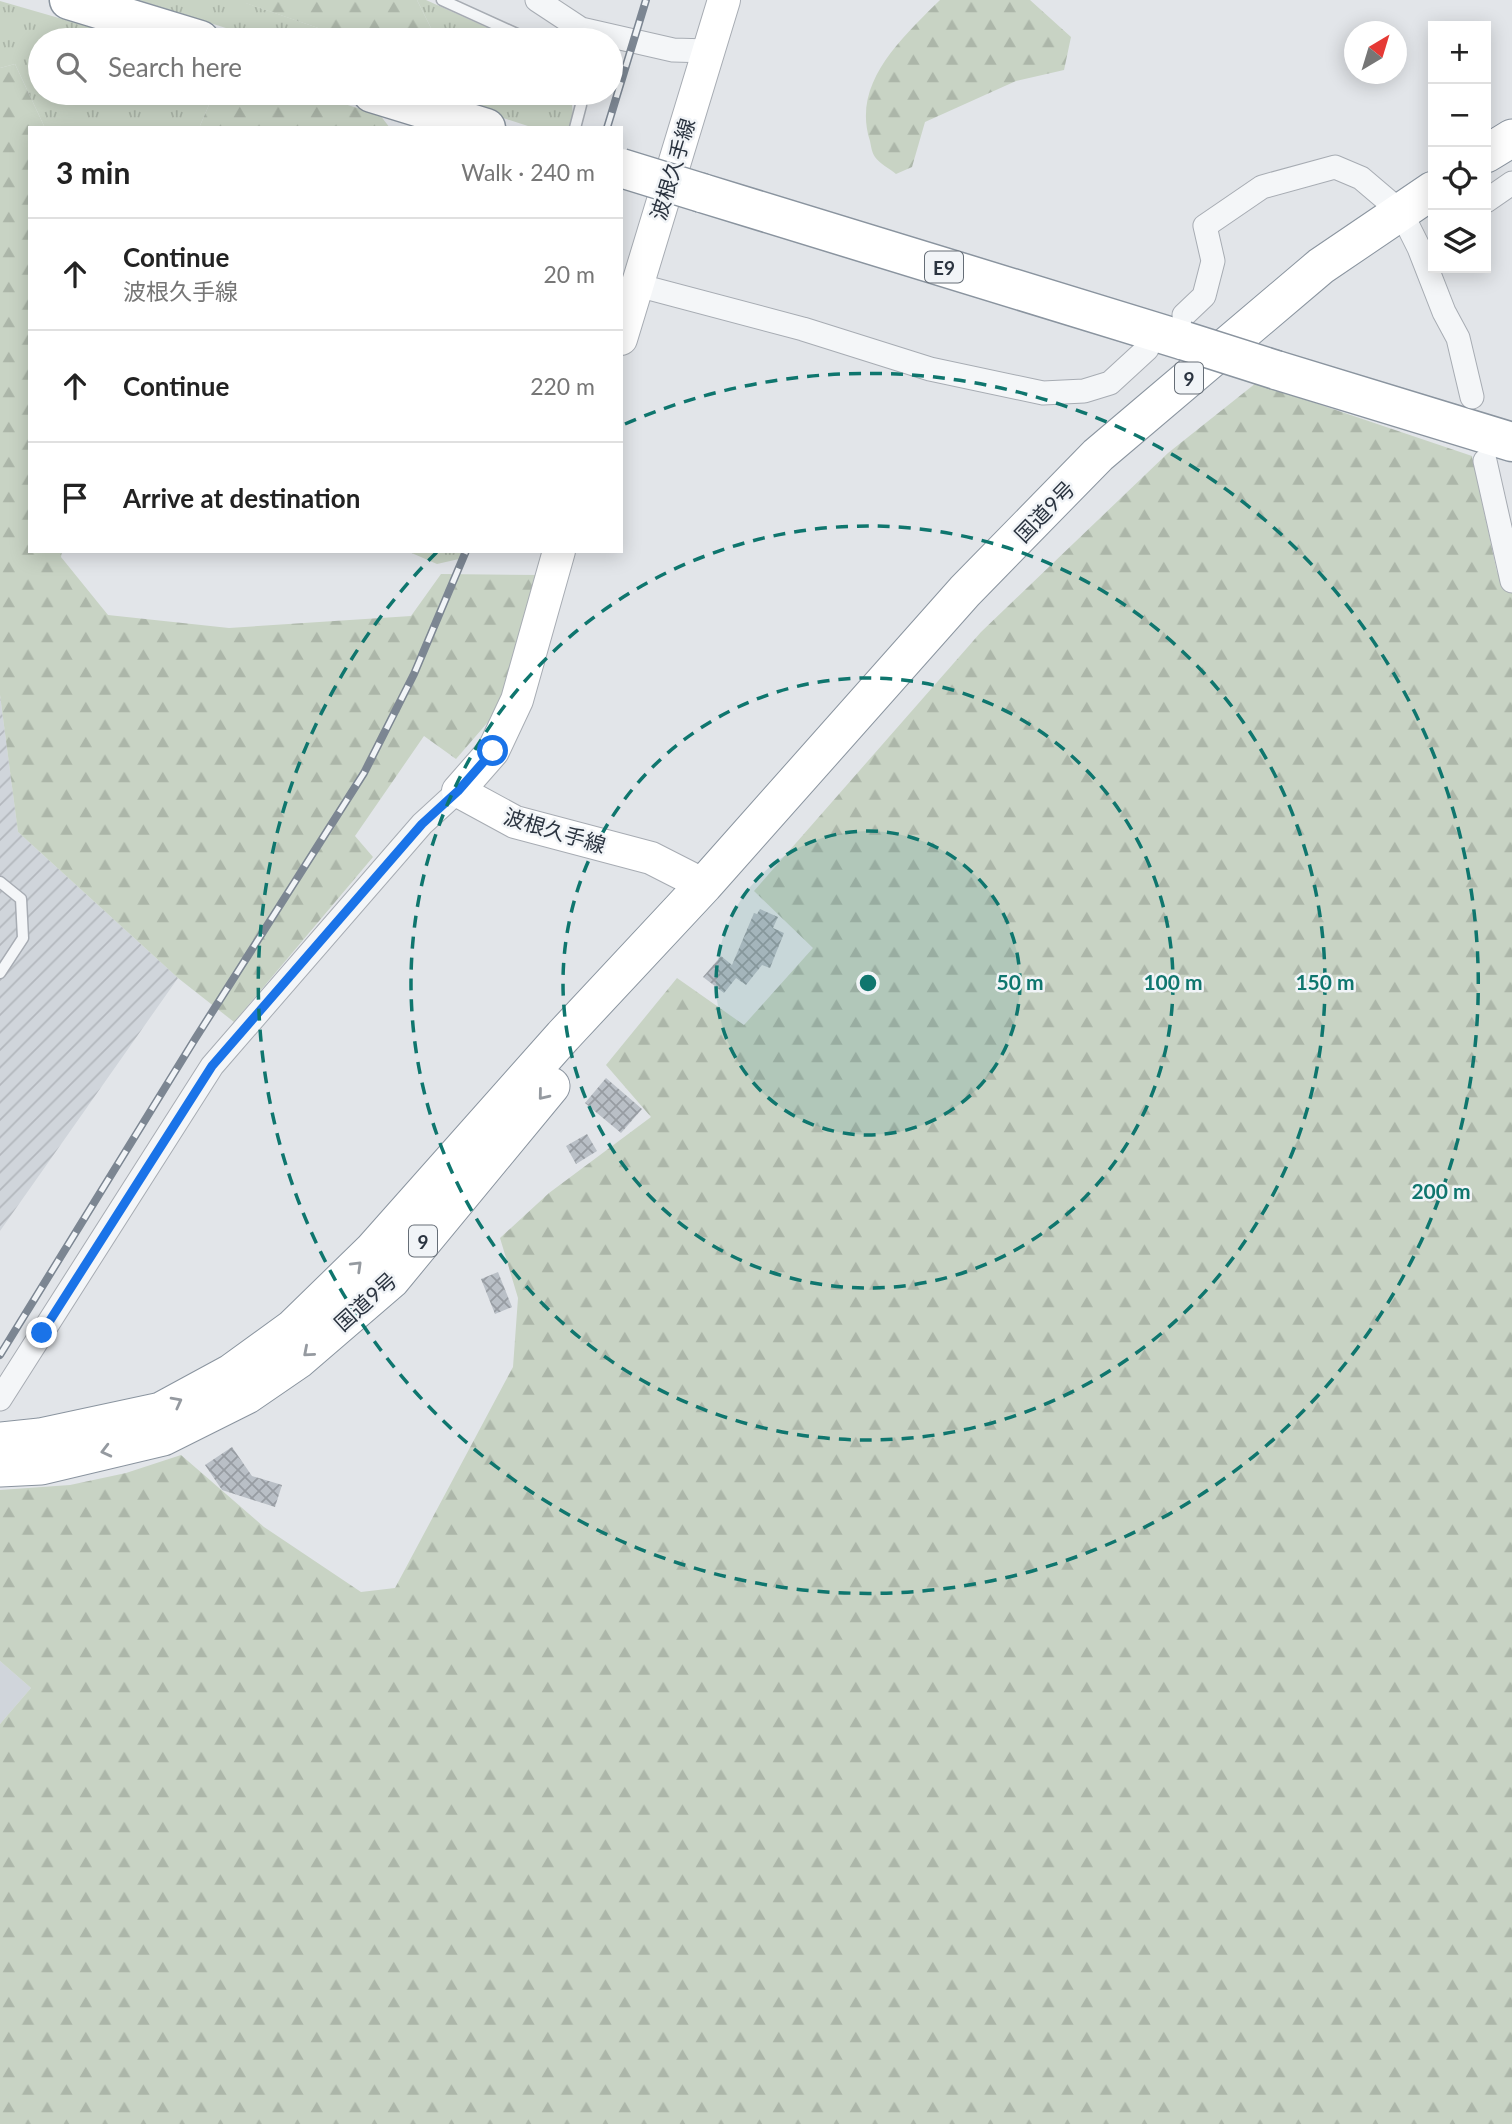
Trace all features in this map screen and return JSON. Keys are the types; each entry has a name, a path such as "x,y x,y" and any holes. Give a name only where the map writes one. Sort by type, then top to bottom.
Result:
{"highway":[{"path":"69,0 161,28"},
{"path":"411,105 479,126"},
{"path":"1491,151 1512,138"},
{"name":"E9","path":"623,170 1184,328 1276,370 1463,411"},
{"name":"国道9号","path":"0,1468 161,1411 231,1373 293,1328 373,1250 563,1036 704,885 965,591 1098,455 1321,266 1428,193"},
{"path":"1463,411 1503,451"},
{"name":"国道9号","path":"0,1441 40,1452"}],"main road":[{"name":"波根久手線","path":"623,332 724,0"},
{"path":"458,791 493,751 517,700 558,553"},
{"name":"波根久手線","path":"458,791 514,822 651,858 704,885"}],"street":[{"path":"537,0 579,28"},
{"path":"623,39 673,50 709,51"},
{"path":"1184,328 1204,296 1213,261 1205,226 1262,187 1335,167 1361,178 1401,212 1426,243 1444,312 1458,338 1463,411"},
{"path":"1491,198 1512,183"},
{"path":"637,285 803,329 930,369 1043,393 1084,391 1110,383 1147,349"},
{"path":"1503,451 1512,581"},
{"path":"0,1399 212,1066 422,824 458,791"}],"lane":[{"path":"442,0 504,28"},
{"path":"576,126 581,105"},
{"path":"0,882 21,899 23,938 0,973"}],"shaded area":[{"path":"0,695 18,832 178,978 0,1231"},
{"path":"0,1661 31,1688 0,1724"}],"green space":[{"path":"139,0 245,0 246,3 318,28 226,28"},
{"path":"245,0 417,0 431,28 318,28 245,3"},
{"path":"417,0 426,0 488,28 431,28"},
{"path":"940,0 1030,0 1071,37 1064,70 1016,81 925,122 912,167 896,174 873,154 866,120 868,100 874,81 896,46"},
{"path":"0,1 93,28 28,28 28,92 15,64 0,68"},
{"path":"15,64 28,92 28,105 34,105 44,126 28,126 28,553 62,553 61,557 108,615 229,628 411,616 441,574 541,575 521,659 488,722 456,759 424,736 355,836 373,857 234,1022 178,978 18,832 0,695 0,68"},
{"path":"34,105 209,105 200,126 44,126"},
{"path":"209,105 348,105 380,115 388,126 200,126"},
{"path":"463,105 572,105 573,116 570,126 528,126"},
{"path":"1256,383 1472,456 1497,572 1512,588 1512,2124 0,2124 0,1724 31,1688 0,1661 0,1490 70,1485 126,1473 181,1455 264,1527 361,1592 395,1588 513,1367 518,1298 500,1238 549,1193 651,1117 606,1065 677,978 744,1025 813,948 754,891 981,632 1168,453"},
{"path":"412,553 462,553 459,559 437,564"}],"building":[{"path":"760,909 778,917 773,928 784,933 770,968 762,965 746,985 736,978 724,993 703,977 721,956 732,965 754,913 757,914"},
{"path":"606,1078 642,1109 621,1133 585,1103"},
{"path":"587,1134 597,1151 576,1164 566,1146"},
{"path":"498,1272 512,1307 495,1314 481,1279"},
{"path":"232,1447 252,1476 282,1485 275,1507 222,1490 205,1465"}],"railway":[{"path":"623,75 646,0"},
{"path":"608,126 614,105"},
{"path":"0,1355 195,1039 364,773 414,674 465,553"}],"route":[{"path":"42,1333 212,1066 422,824 458,791 493,751"}]}
